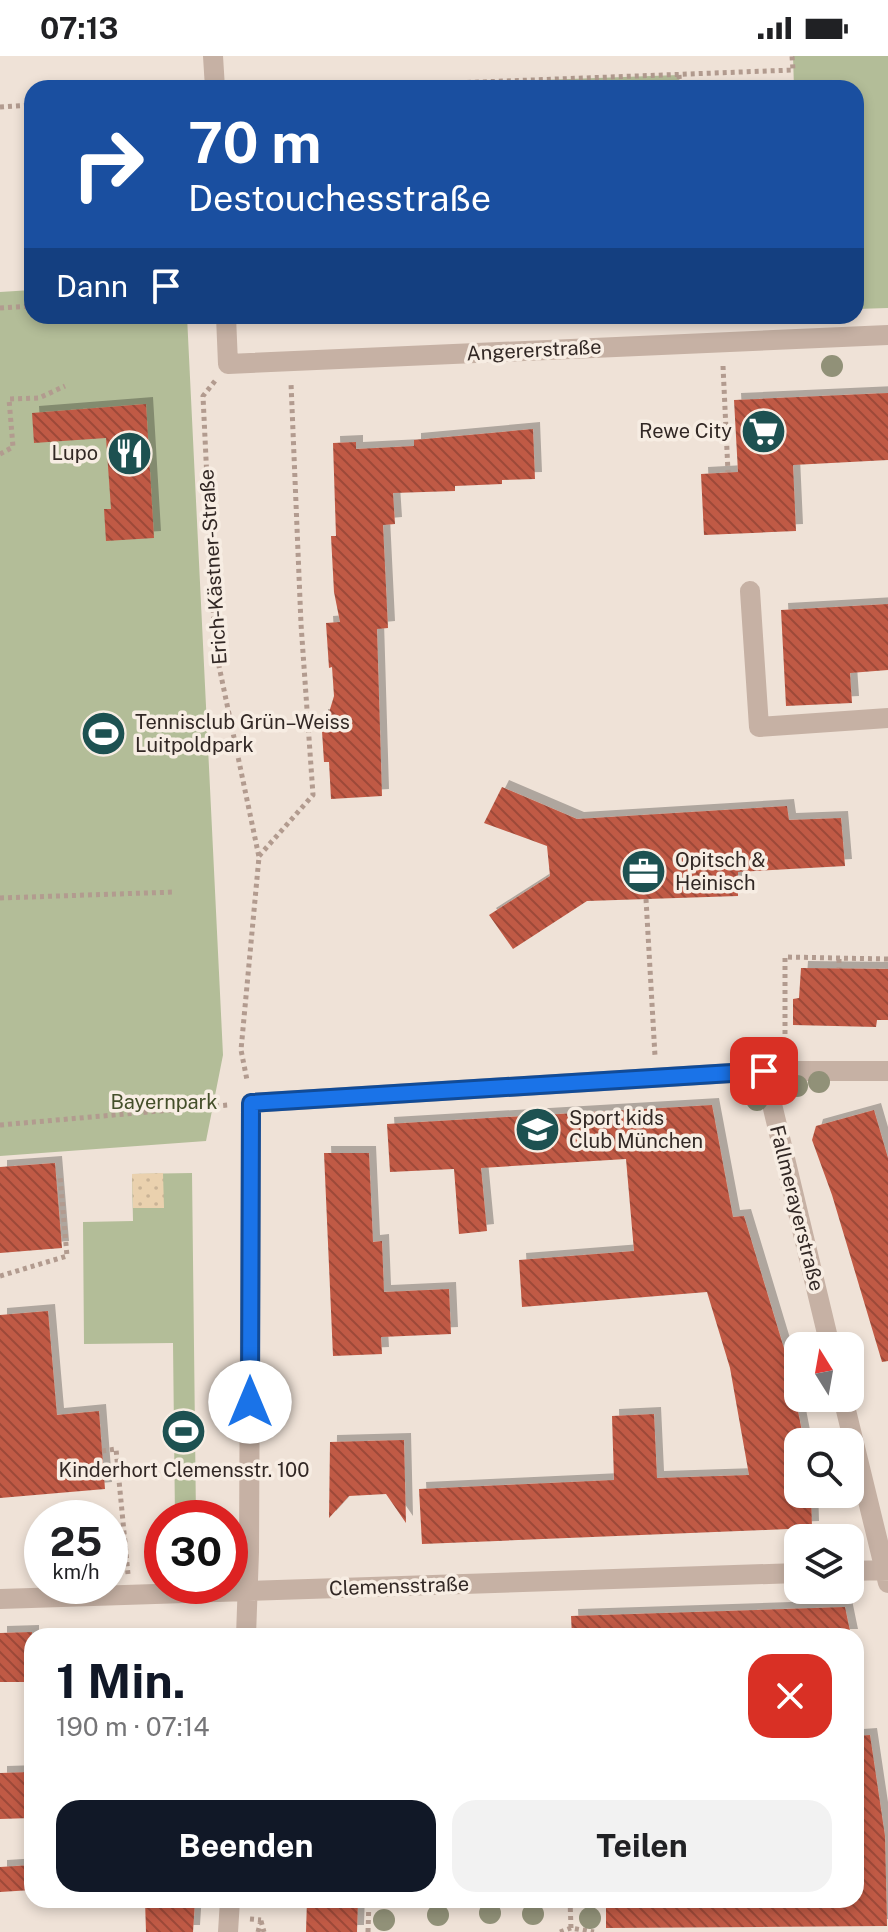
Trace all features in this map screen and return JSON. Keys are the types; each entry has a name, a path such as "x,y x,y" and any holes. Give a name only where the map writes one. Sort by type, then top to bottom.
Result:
{"street":[{"path":"213,56 214,80"},
{"path":"226,324 228,364"},
{"name":"Angererstraße","path":"228,364 888,335"},
{"path":"750,591 759,727 888,718"},
{"path":"248,1591 251,1103 764,1071 888,1071"},
{"name":"Fallmerayerstraße","path":"764,1071 827,1332"},
{"path":"846,1412 887,1574 864,1572"},
{"name":"Clemensstraße","path":"248,1591 784,1573"},
{"name":"Clemensstraße","path":"0,1599 144,1595"},
{"path":"246,1628 247,1604"},
{"path":"228,1932 230,1908"}],"path":[{"path":"542,80 793,70 792,56"},
{"path":"679,75 679,80"},
{"path":"0,107 24,106"},
{"path":"0,308 24,306"},
{"path":"722,341 728,472"},
{"path":"259,857 313,795 301,624 290,362"},
{"name":"Erich-Kästner-Straße","path":"228,364 203,396 215,647 259,857 241,1050 251,1103"},
{"path":"0,454 13,447 9,399 39,398 65,386"},
{"path":"0,898 175,892"},
{"path":"646,899 656,1077"},
{"path":"785,1071 785,957 886,958"},
{"path":"839,959 839,968"},
{"path":"0,1125 251,1103"},
{"path":"0,1276 67,1256 60,1176"},
{"path":"102,1451 116,1449 130,1595"},
{"path":"368,1932 369,1908"},
{"path":"570,1908 571,1928"},
{"path":"560,1932 571,1928 594,1932"}],"green space":[{"path":"793,56 888,56 888,308 864,309 864,80 794,80"},
{"path":"679,75 679,80 542,80"},
{"name":"Tennisclub Grün–Weiss Luitpoldpark","path":"24,290 24,324 187,324 223,1055 206,1141 0,1156 0,292"},
{"name":"Kinderhort Clemensstr. 100","path":"192,1173 196,1500 175,1500 173,1343 84,1344 83,1222 133,1221 132,1174"}],"sand":[{"path":"163,1173 164,1208 133,1208 132,1174"}],"building":[{"path":"888,393 888,460 793,465 796,531 704,535 701,474 738,472 734,400"},
{"path":"146,404 154,538 106,541 104,509 111,509 106,438 34,443 32,413"},
{"path":"533,429 535,479 455,486 455,491 393,493 395,524 383,525 388,628 377,629 382,796 331,799 329,762 324,762 321,716 328,716 334,696 326,623 340,622 334,592 331,536 336,536 333,443 356,442 356,449 414,446 414,440"},
{"path":"888,604 888,670 850,673 852,703 786,706 781,610"},
{"path":"502,787 577,819 787,806 789,820 841,818 845,866 738,872 738,896 587,901 513,949 489,915 550,876 547,846 484,823"},
{"path":"801,968 888,969 888,1020 877,1020 876,1027 793,1025 793,999 799,998"},
{"path":"712,1105 733,1217 744,1216 784,1348 784,1412 798,1412 801,1428 784,1428 784,1508 811,1508 812,1524 784,1524 784,1529 422,1544 419,1489 614,1480 612,1416 654,1414 657,1478 749,1475 730,1368 707,1292 522,1307 519,1260 634,1251 626,1159 481,1168 487,1231 459,1234 454,1169 390,1172 387,1124"},
{"path":"874,1110 888,1158 888,1361 882,1362 832,1195 812,1140 816,1126"},
{"path":"324,1153 369,1153 373,1242 382,1241 384,1292 449,1289 451,1334 381,1337 382,1354 333,1356"},
{"path":"55,1163 62,1248 0,1253 0,1167"},
{"path":"48,1311 57,1415 99,1411 105,1489 0,1498 0,1315"},
{"path":"404,1440 406,1523 386,1494 349,1496 329,1518 330,1442"},
{"path":"845,1607 849,1628 572,1628 571,1616"},
{"path":"24,1632 24,1682 0,1682 0,1633"},
{"path":"864,1735 870,1735 885,1836 887,1926 606,1928 606,1908 864,1908"},
{"path":"24,1772 24,1818 0,1819 0,1773"},
{"path":"24,1866 24,1890 0,1892 0,1867"},
{"path":"145,1908 194,1908 193,1932 146,1932"},
{"path":"307,1908 358,1908 357,1932 306,1932"}],"place":[{"name":"Rewe City","path":"763,431"},
{"name":"Lupo","path":"129,453"},
{"name":"Tennisclub Grün–Weiss Luitpoldpark","path":"104,734"},
{"name":"Opitsch & Heinisch","path":"644,872"},
{"name":"Sport kids Club München","path":"538,1129"},
{"name":"Kinderhort Clemensstr. 100","path":"184,1431"}],"route":[{"path":"250,1402 251,1103 764,1071"}],"park label":[{"name":"Bayernpark","path":"164,1102"}]}
